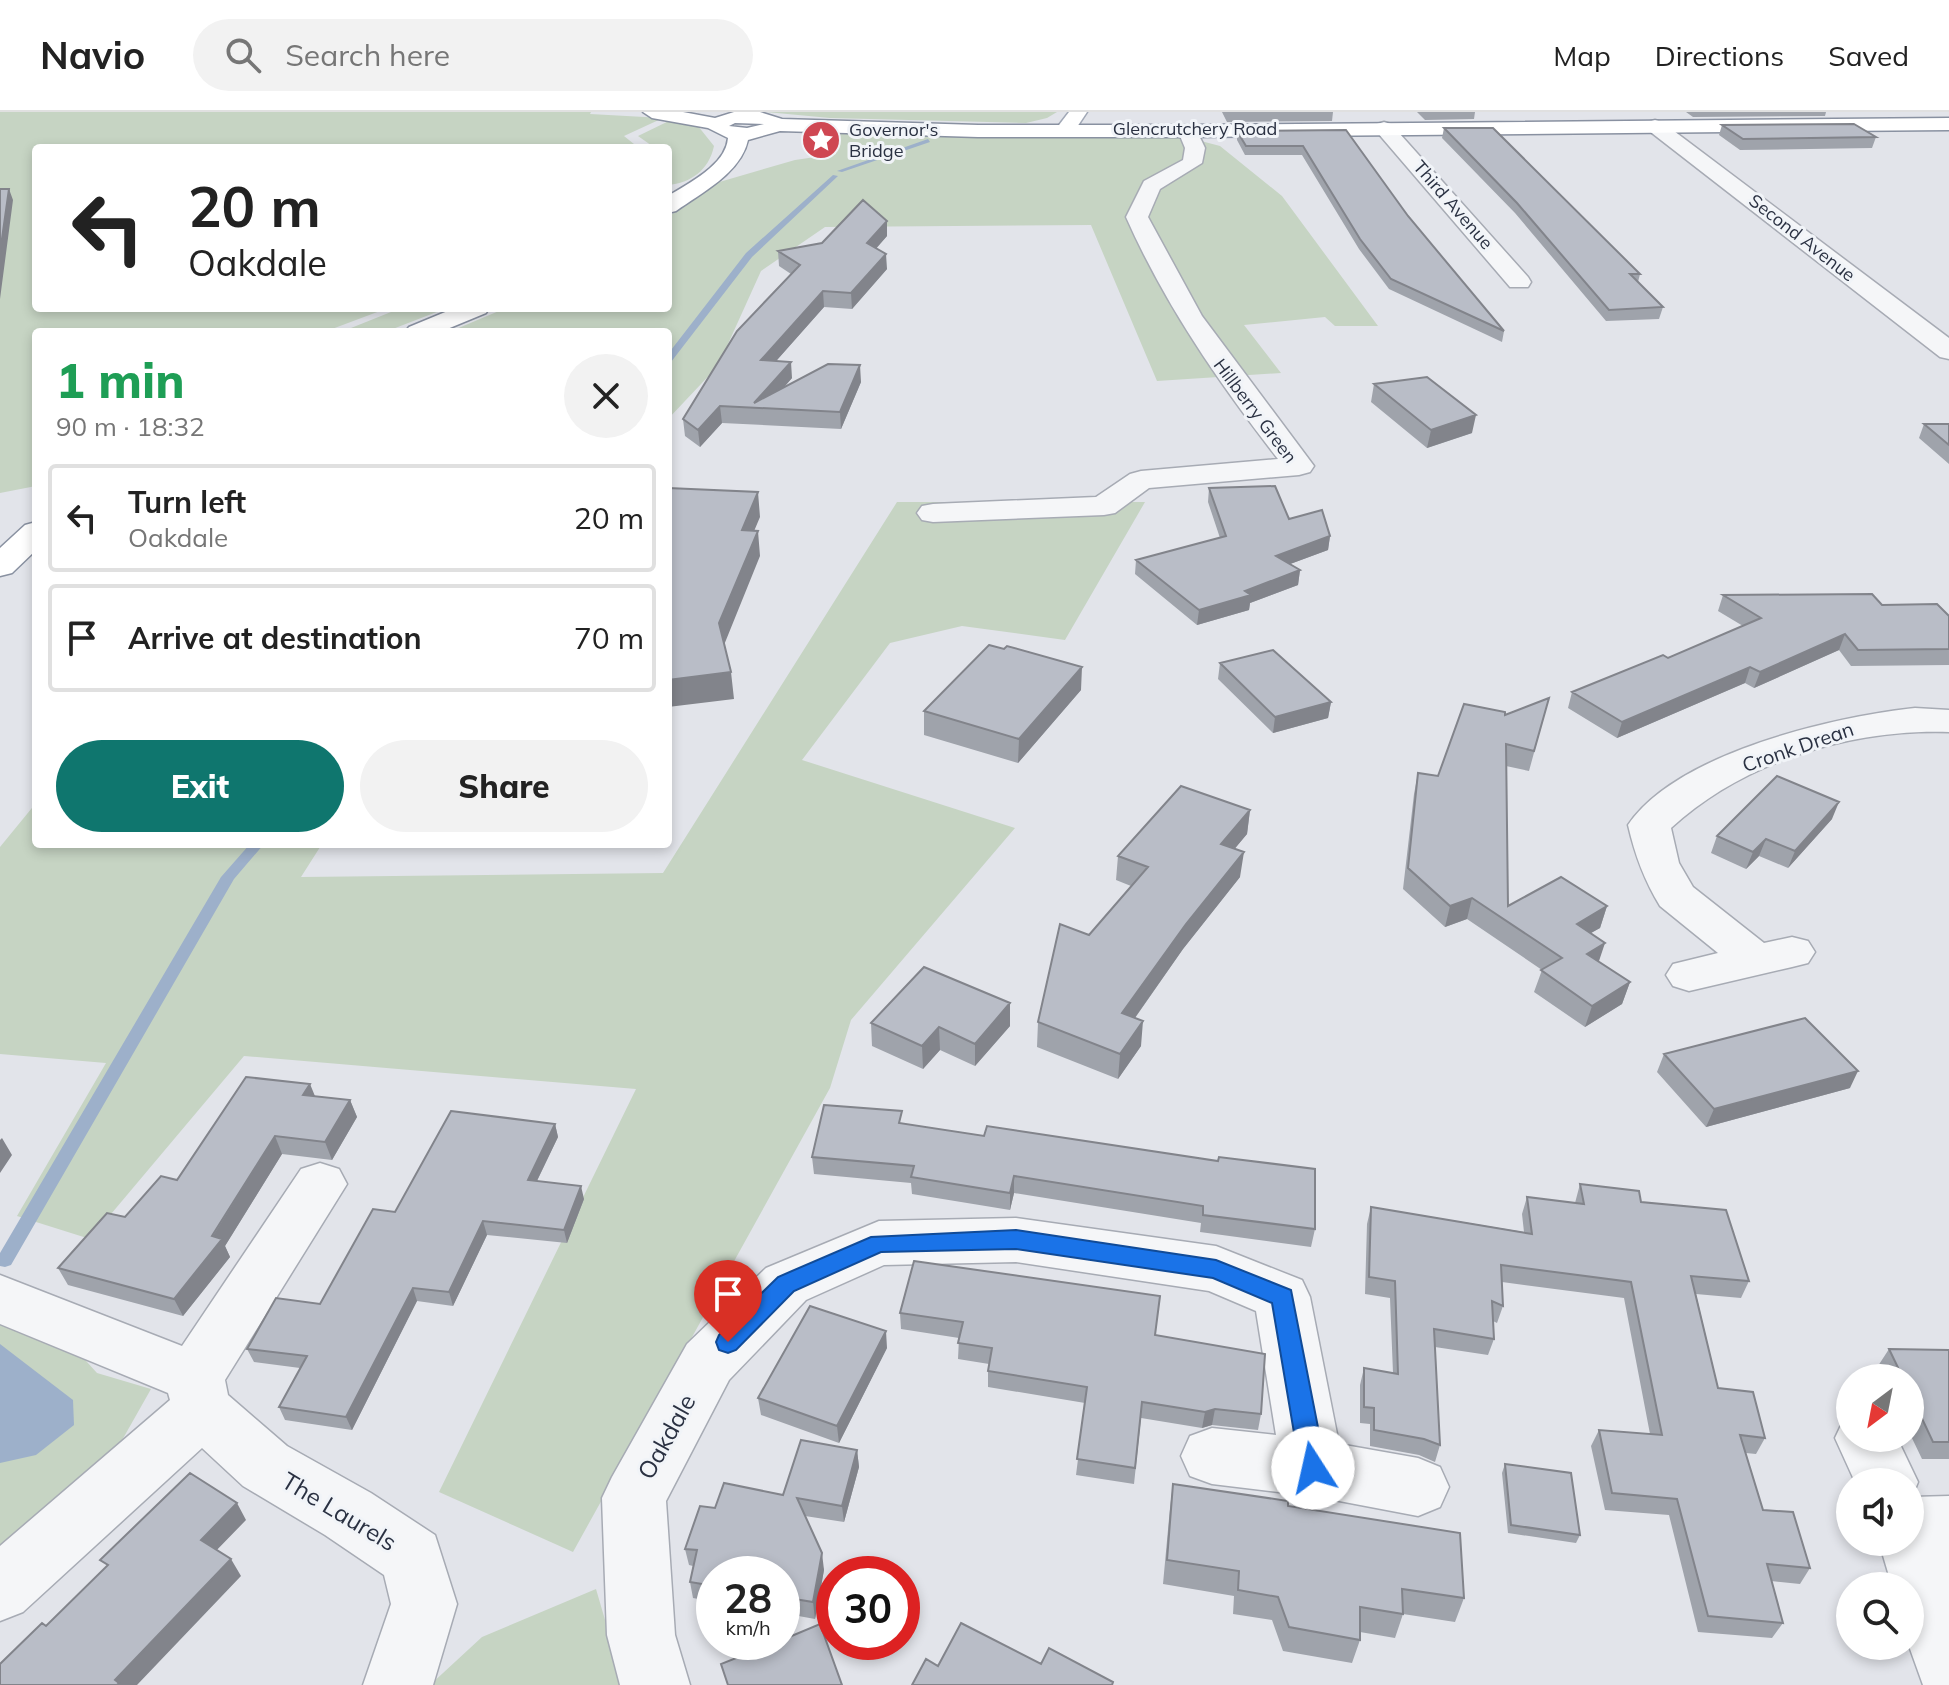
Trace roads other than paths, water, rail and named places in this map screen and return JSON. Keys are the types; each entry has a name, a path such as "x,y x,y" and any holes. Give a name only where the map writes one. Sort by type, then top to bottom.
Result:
{"main road":[{"path":"652,112 717,124 719,129 742,125 737,147 726,163 672,203"},
{"name":"Glencrutchery Road","path":"693,112 762,131 776,125 978,131 1188,131 1949,124"},
{"path":"1066,129 1078,112"},
{"path":"428,328 467,312"},
{"path":"0,566 32,536"}],"street":[{"name":"Second Avenue","path":"1655,126 1949,351"},
{"name":"Third Avenue","path":"1384,128 1519,282"},
{"name":"Hillberry Green","path":"933,513 1104,506 1141,480 1299,466 1206,345 1155,261 1137,217 1151,185 1192,163 1195,148 1188,131"},
{"name":"Cronk Drean","path":"1689,975 1773,955 1676,896 1658,863 1649,825 1667,806 1758,757 1863,724 1926,718 1949,721"},
{"path":"0,1589 198,1393 320,1184"},
{"name":"Oakdale","path":"655,1685 641,1635 634,1498 708,1362 786,1284 879,1243 1016,1240 1216,1269 1282,1297 1313,1468"},
{"name":"The Laurels","path":"0,1299 198,1393 265,1466 348,1514 412,1557 424,1604 398,1685"},
{"path":"1212,1456 1313,1468 1418,1487"},
{"path":"1924,1527 1949,1526"},
{"path":"1916,1556 1949,1666"}],"water":[{"path":"0,1344 73,1400 74,1425 36,1455 0,1463"}],"waterway":[{"path":"840,171 928,141"},
{"path":"672,355 749,255 835,176"},
{"path":"5,1260 228,877 253,848"}],"place":[{"name":"Governor's Bridge","path":"821,140"}]}
